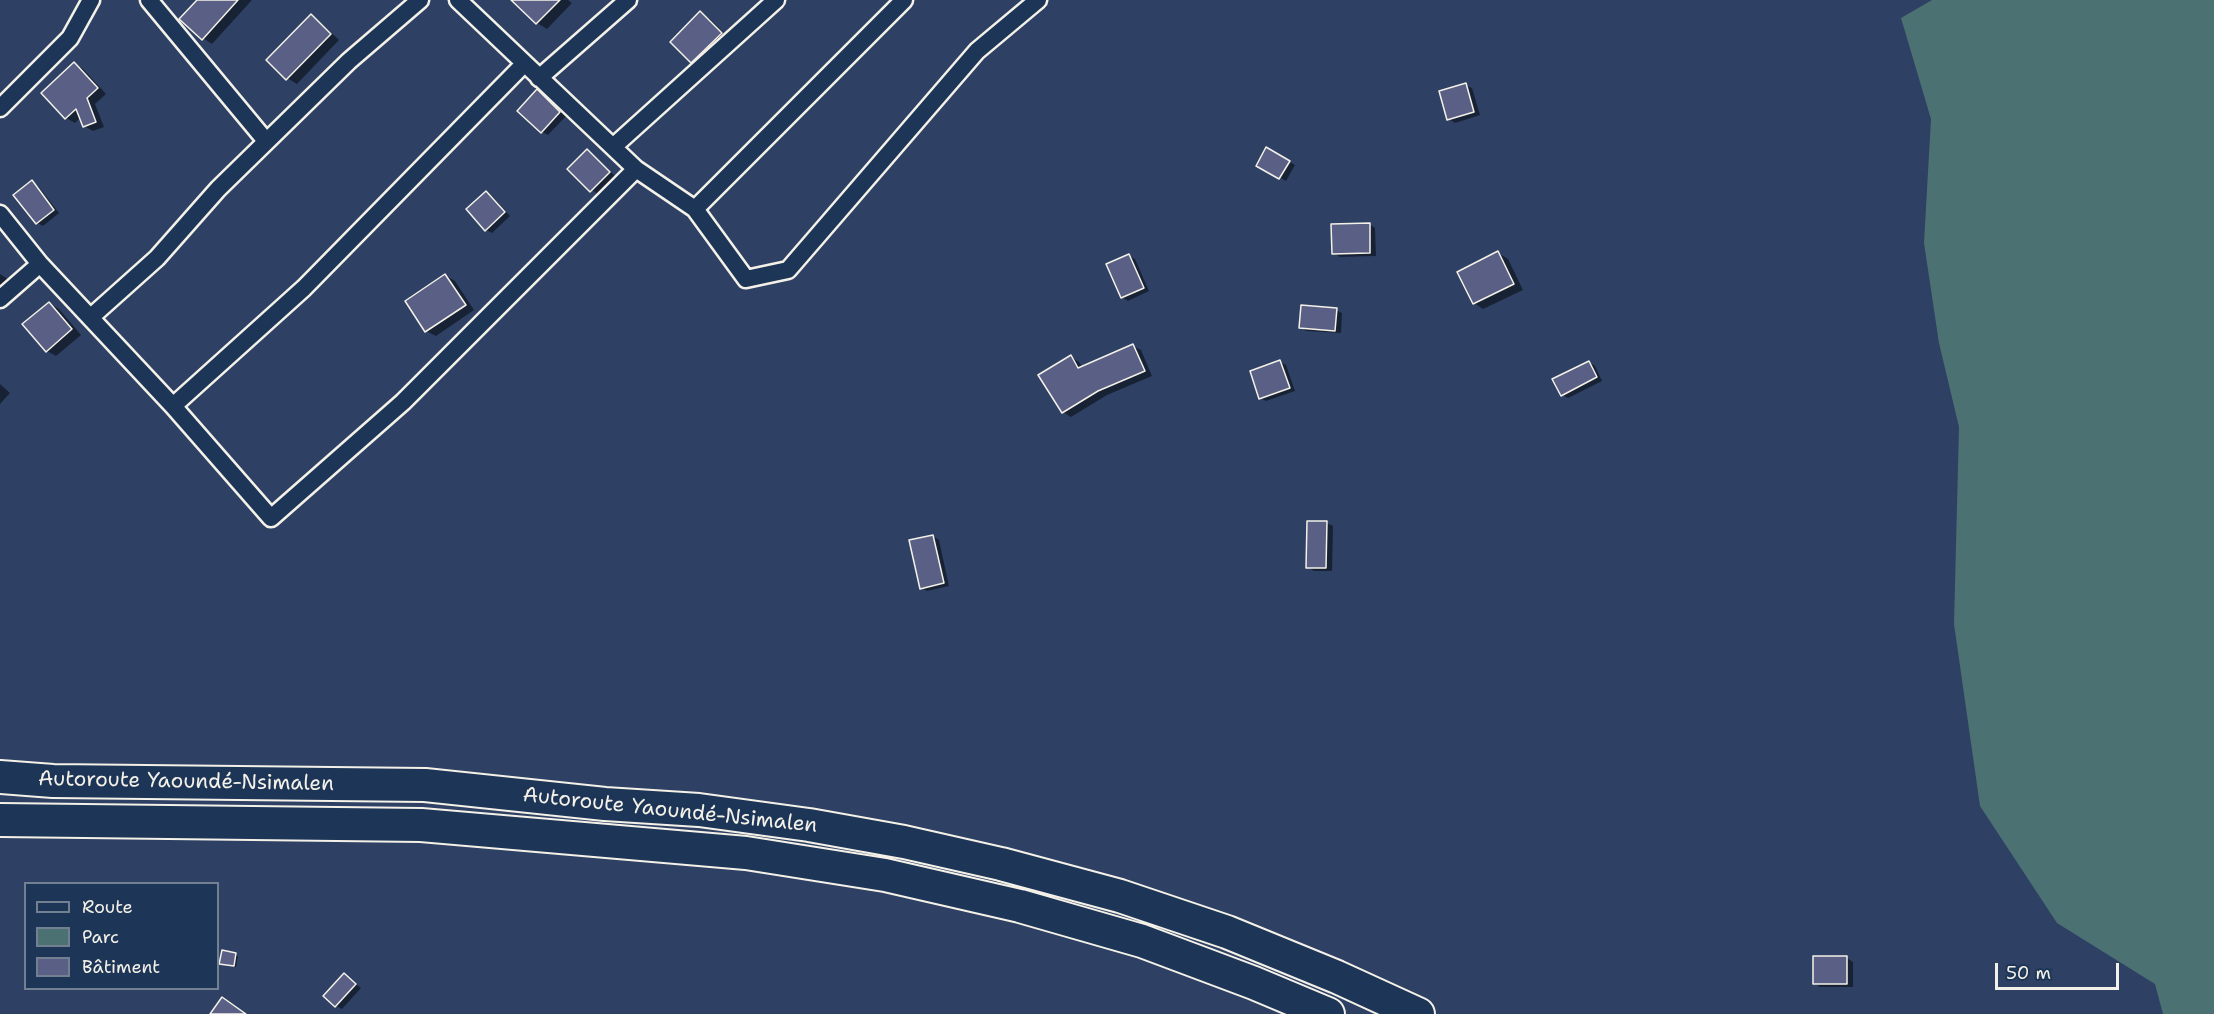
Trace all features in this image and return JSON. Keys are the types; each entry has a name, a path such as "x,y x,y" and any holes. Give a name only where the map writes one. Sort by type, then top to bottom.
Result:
{"highway":[{"path":"0,772 53,781"},
{"name":"Autoroute Yaoundé-Nsimalen","path":"0,777 53,781 424,785 605,804 699,810 819,827 915,844 1120,896 1227,932 1337,977 1418,1014"},
{"name":"Autoroute Yaoundé-Nsimalen","path":"1,820 421,825 746,853 885,875 1020,906 1142,941 1254,983 1328,1014"}],"street":[{"path":"0,108 70,38 92,0"},
{"path":"149,0 266,141"},
{"path":"91,316 157,258 218,189 349,61 420,0"},
{"path":"458,0 636,169 695,209 746,279 788,270 977,51 1038,0"},
{"path":"539,78 628,0"},
{"path":"613,147 776,0"},
{"path":"695,209 904,0"},
{"path":"173,406 304,288 524,64"},
{"path":"0,214 40,264 173,406 271,518 403,402 636,169"},
{"path":"0,299 40,264"}],"green space":[{"path":"1932,0 2214,0 2214,1014 2163,1014 2155,984 2057,923 1980,806 1954,624 1959,427 1939,343 1924,243 1931,119 1901,18"}],"building":[{"path":"197,0 238,0 202,40 179,19"},
{"path":"511,0 560,0 536,24"},
{"path":"700,11 722,33 691,63 670,42"},
{"path":"311,14 331,34 286,80 266,60"},
{"path":"74,62 98,88 87,98 96,122 83,127 76,109 65,119 41,93"},
{"path":"1466,83 1474,112 1447,120 1439,91"},
{"path":"537,89 560,112 541,133 517,111"},
{"path":"1266,147 1290,161 1279,179 1256,166"},
{"path":"587,149 610,172 590,192 567,169"},
{"path":"32,180 54,210 36,224 13,195"},
{"path":"486,191 505,212 485,231 466,209"},
{"path":"1370,223 1370,253 1332,254 1331,224"},
{"path":"1498,251 1514,284 1473,304 1457,272"},
{"path":"1129,254 1144,288 1121,298 1106,264"},
{"path":"445,274 466,305 425,332 405,301"},
{"path":"49,302 72,329 46,352 22,324"},
{"path":"1301,305 1337,308 1335,331 1299,328"},
{"path":"1133,344 1145,371 1098,391 1062,413 1038,375 1071,355 1078,368"},
{"path":"1280,360 1290,388 1259,399 1250,371"},
{"path":"1589,361 1597,377 1561,396 1552,379"},
{"path":"1307,521 1327,521 1326,568 1306,568"},
{"path":"933,535 944,583 920,589 909,540"},
{"path":"222,950 236,953 234,966 219,964"},
{"path":"1813,956 1847,956 1847,984 1813,984"},
{"path":"344,973 356,984 335,1007 323,996"},
{"path":"222,997 246,1014 210,1014"}]}
